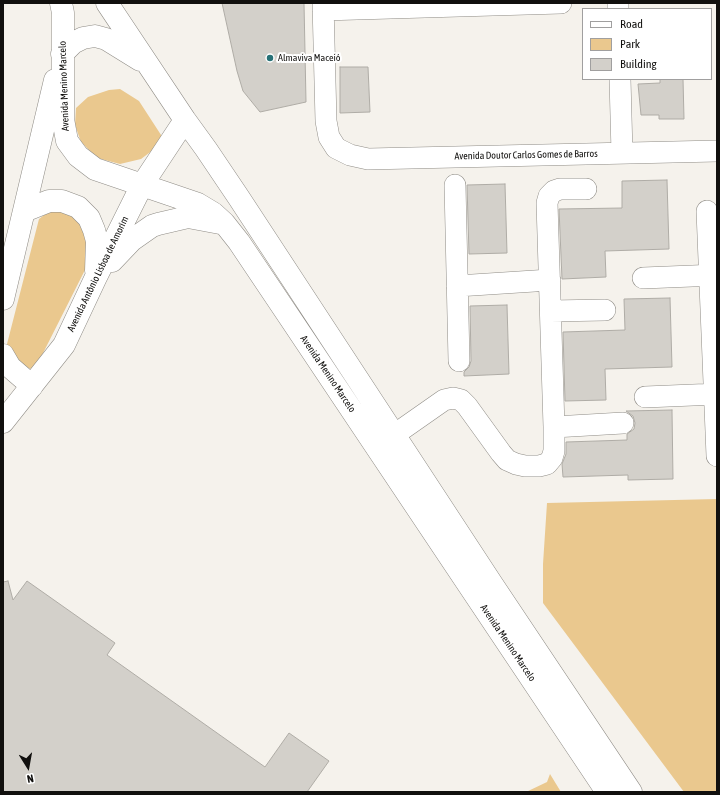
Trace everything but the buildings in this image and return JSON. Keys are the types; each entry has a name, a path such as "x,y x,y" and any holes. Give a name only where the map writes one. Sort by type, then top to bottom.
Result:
{"main road":[{"name":"Avenida Menino Marcelo","path":"61,3 63,13 63,119 67,141 78,156 95,169 198,204 213,213 224,223 239,242 275,295 607,792"},
{"name":"Avenida Menino Marcelo","path":"107,3 148,66 239,198 631,792"},
{"path":"3,299 62,54 74,43 83,38 95,36 106,39 119,46 148,66"},
{"name":"Avenida Antônio Lisboa de Amorim","path":"3,422 64,346 92,285 142,185 185,120"},
{"path":"24,211 49,201 62,201 78,207 89,218 97,241 92,285"},
{"path":"92,285 115,257 132,240 152,226 168,221 188,218 224,223"},
{"path":"3,355 10,367 32,386"}],"street":[{"path":"117,3 122,26"},
{"path":"323,6 561,3"},
{"name":"Avenida Doutor Carlos Gomes de Barros","path":"323,6 326,121 329,137 336,148 350,155 368,159 717,151"},
{"path":"620,80 622,153"},
{"path":"455,185 459,361"},
{"path":"394,435 444,400 453,398 461,400 467,406 507,460 525,466 539,466 547,464 552,458 554,451 554,426 547,203 549,196 560,189 586,189"},
{"path":"707,211 713,275 717,456"},
{"path":"643,278 713,275"},
{"path":"457,286 550,280"},
{"path":"551,311 605,310"},
{"path":"645,397 716,394"},
{"path":"554,426 623,423"}],"green space":[{"path":"120,89 139,101 163,138 153,150 141,159 120,164 97,158 81,142 75,125 76,108 88,97 109,90"},
{"path":"57,205 81,217 89,244 87,266 35,369 23,368 9,358 7,344 39,219"},
{"path":"717,499 717,792 684,792 543,603 543,564 547,503"},
{"path":"550,774 561,792 526,792 547,782"}],"place":[{"name":"Almaviva Maceió","path":"270,58"}]}
